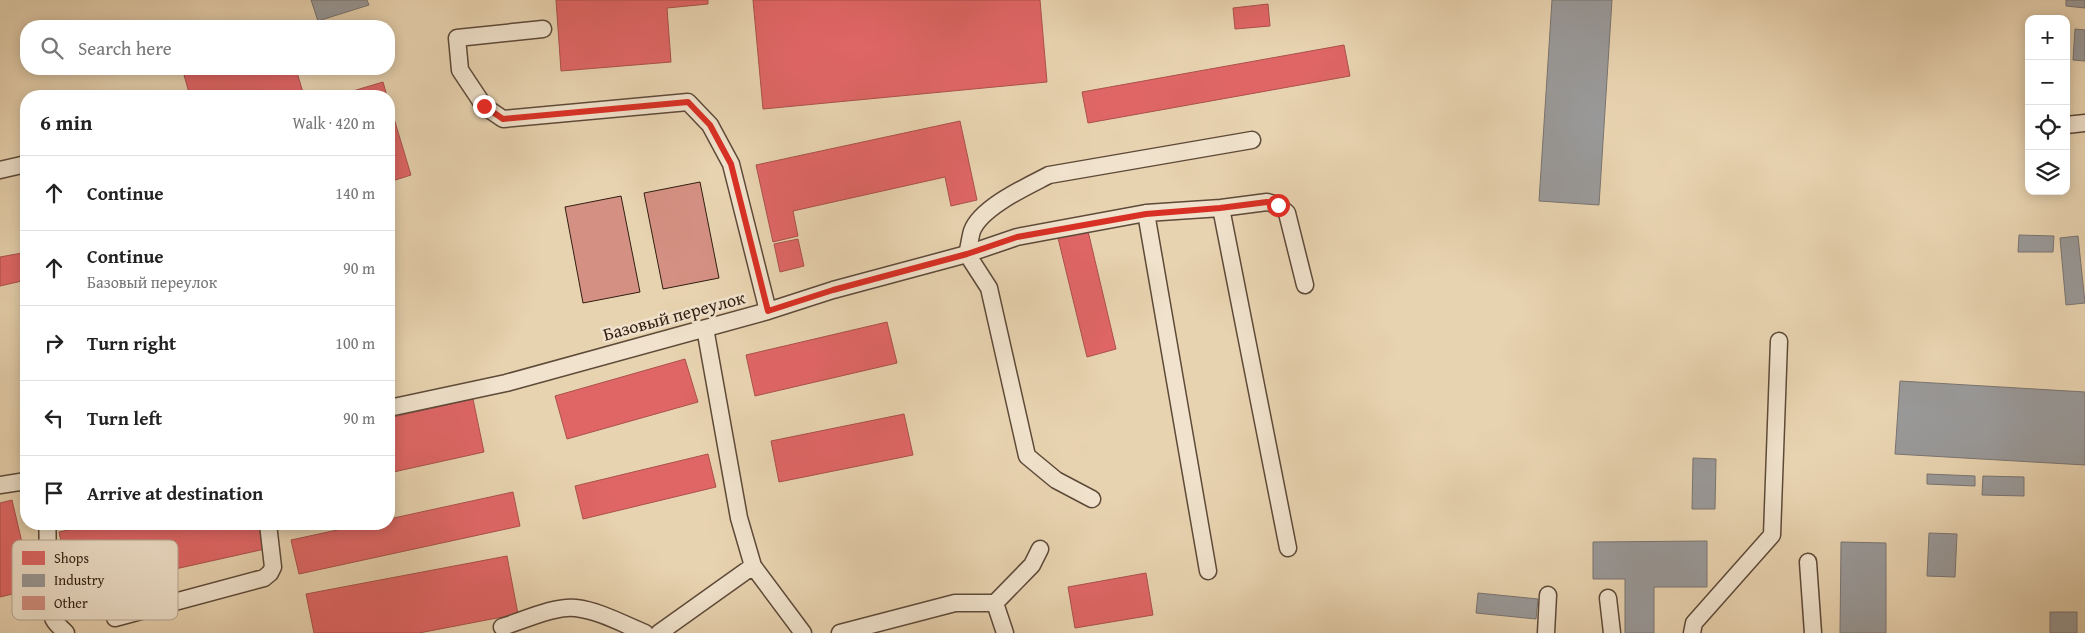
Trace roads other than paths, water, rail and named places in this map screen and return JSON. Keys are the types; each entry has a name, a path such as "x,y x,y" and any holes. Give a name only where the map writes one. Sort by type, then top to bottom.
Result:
{"street":[{"path":"543,29 457,38 460,70 484,106 503,119 688,102 710,125 731,164 768,311"},
{"path":"2070,125 2085,123"},
{"path":"1092,499 1056,480 1028,456 989,288 967,254 973,229 990,210 1020,190 1049,175 1252,140"},
{"path":"0,170 20,165"},
{"name":"Базовый переулок","path":"395,407 506,383 768,311 833,290 967,254 1017,237 1146,214 1267,202 1278,205 1287,213 1304,285"},
{"path":"1220,208 1288,548"},
{"path":"1146,214 1208,571"},
{"path":"705,328 739,518 753,566 804,633"},
{"path":"1692,633 1694,623 1772,535 1779,341"},
{"path":"0,485 20,482"},
{"path":"178,601 264,578 270,573 272,567 269,530"},
{"path":"840,633 955,603 995,603 1032,565 1040,548"},
{"path":"1808,562 1813,633"},
{"path":"659,633 753,566"},
{"path":"1546,633 1548,595"},
{"path":"1608,598 1612,633"},
{"path":"995,603 1005,633"},
{"path":"502,627 556,610 574,607 595,612 645,633"},
{"path":"53,620 66,633"}]}
